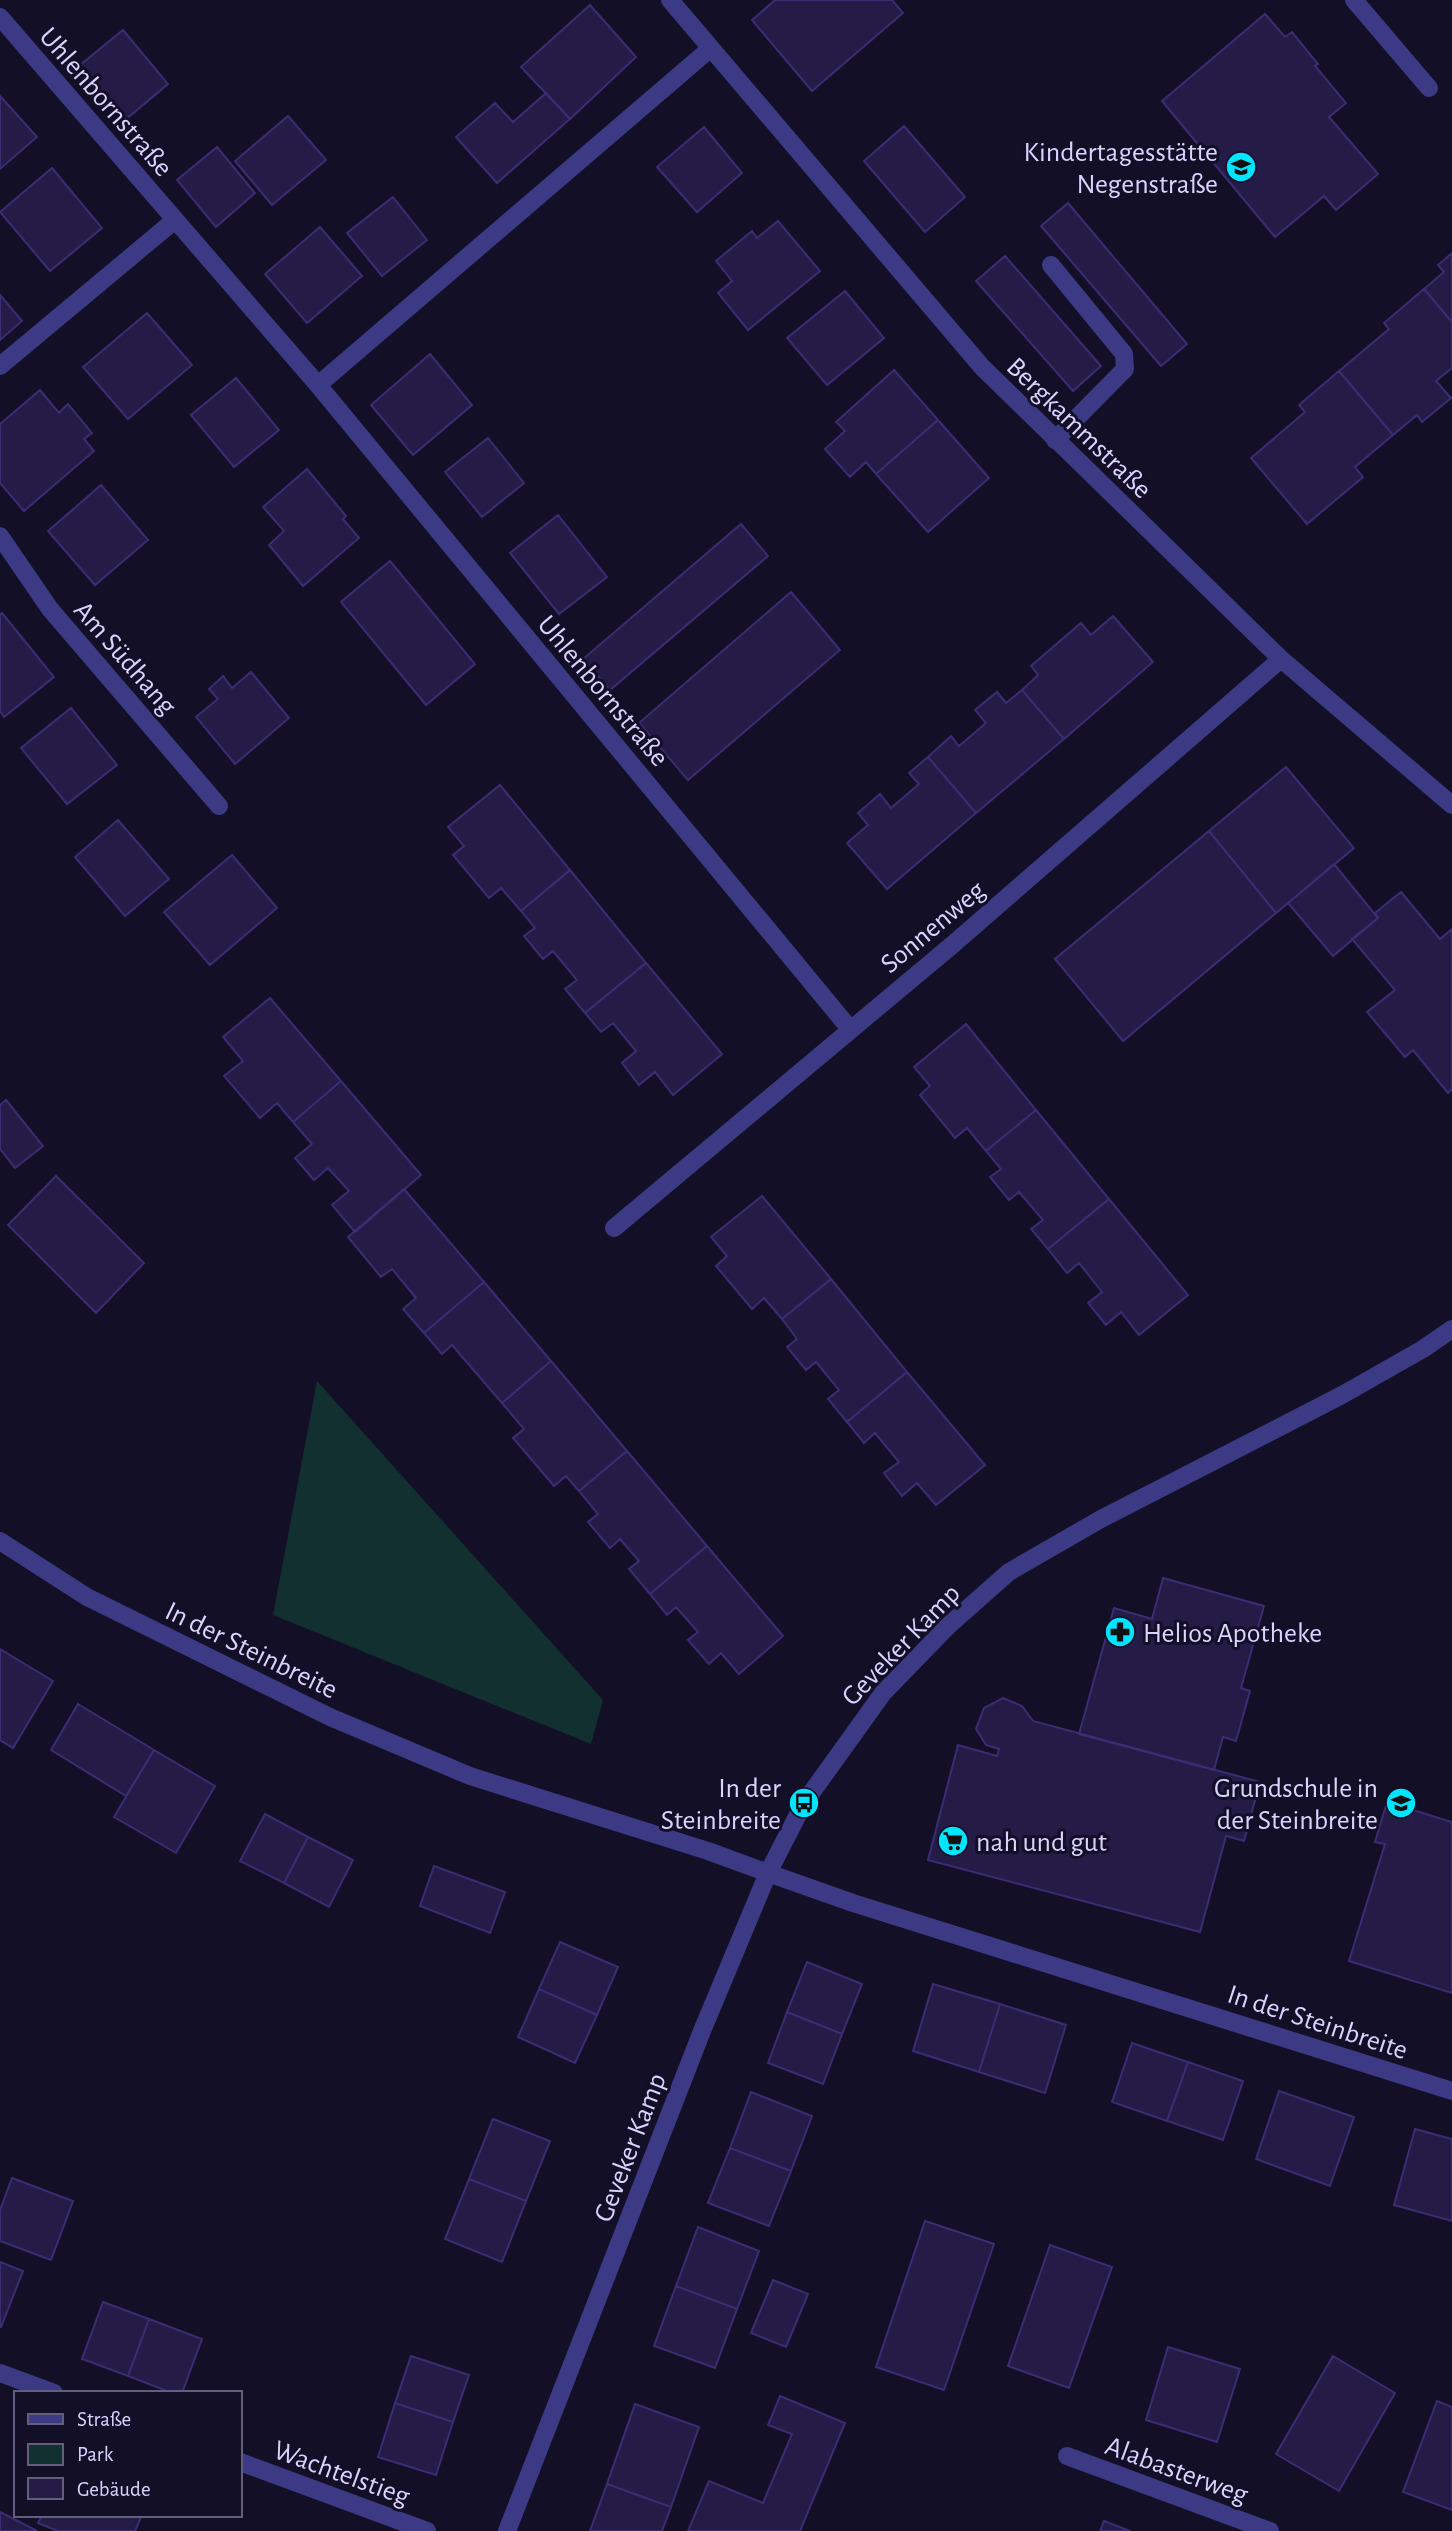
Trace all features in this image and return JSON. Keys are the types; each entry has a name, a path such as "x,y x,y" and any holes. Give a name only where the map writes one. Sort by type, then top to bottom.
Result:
{"street":[{"name":"Bergkammstraße","path":"670,0 982,367 1281,659 1452,805"},
{"path":"1354,0 1429,88"},
{"name":"Uhlenbornstraße","path":"0,16 318,385 850,1029"},
{"path":"318,385 711,48"},
{"path":"0,366 175,220"},
{"path":"1051,265 1124,354 1125,369 1055,440"},
{"name":"Am Südhang","path":"0,536 50,609 219,806"},
{"name":"Sonnenweg","path":"614,1228 951,946 1281,659"},
{"name":"Geveker Kamp","path":"507,2531 702,2031 768,1873 804,1803 883,1693 948,1626 1009,1572 1101,1519 1342,1395 1423,1349 1452,1329"},
{"name":"In der Steinbreite","path":"0,1541 87,1597 330,1717 470,1776 708,1851 866,1907 1452,2091"},
{"path":"0,2373 49,2391"},
{"name":"Alabasterweg","path":"1067,2456 1270,2531"},
{"name":"Wachtelstieg","path":"242,2463 426,2531"}],"green space":[{"path":"317,1381 603,1700 591,1744 273,1615"}],"building":[{"path":"775,0 892,0 903,13 812,91 752,20"},
{"path":"590,5 636,57 570,119 521,67"},
{"path":"1265,14 1285,37 1292,32 1318,64 1315,66 1346,103 1329,117 1378,174 1336,210 1324,196 1275,237 1162,101"},
{"path":"123,30 168,84 125,120 79,66"},
{"path":"546,93 570,119 497,183 456,137 495,103 513,122"},
{"path":"0,96 37,137 0,169"},
{"path":"288,116 326,160 272,205 235,161"},
{"path":"904,126 965,197 925,232 864,161"},
{"path":"704,127 742,173 697,212 657,167"},
{"path":"217,147 255,193 216,227 177,180"},
{"path":"52,168 102,228 50,271 0,212"},
{"path":"393,197 427,240 382,276 347,233"},
{"path":"1068,203 1187,344 1161,366 1041,226"},
{"path":"778,221 820,271 748,330 718,293 732,281 716,261 752,231 757,238"},
{"path":"320,227 362,276 307,323 265,274"},
{"path":"1452,253 1452,322 1424,289 1444,272 1438,265"},
{"path":"1005,256 1101,366 1073,391 976,281"},
{"path":"1424,289 1452,322 1452,368 1436,381 1451,398 1422,422 1417,415 1393,435 1339,371 1389,329 1384,323"},
{"path":"845,291 884,338 827,385 787,338"},
{"path":"0,295 22,321 0,340"},
{"path":"147,313 192,365 128,419 83,367"},
{"path":"430,354 472,405 413,455 371,405"},
{"path":"894,370 938,420 876,474 866,462 850,477 825,449 845,431 836,422"},
{"path":"1339,371 1393,435 1355,467 1363,477 1307,524 1251,458 1305,412 1299,405"},
{"path":"236,378 279,430 234,467 191,415"},
{"path":"40,390 59,413 68,404 92,433 84,439 94,451 24,511 0,483 0,424"},
{"path":"938,420 989,478 928,532 876,474"},
{"path":"488,438 524,483 482,517 445,472"},
{"path":"307,469 346,516 343,519 359,538 303,586 269,545 284,531 263,507"},
{"path":"101,485 148,540 95,585 48,531"},
{"path":"558,515 607,577 559,614 510,553"},
{"path":"741,524 768,556 610,690 583,659"},
{"path":"390,561 475,664 426,705 341,602"},
{"path":"791,592 840,650 688,780 639,723"},
{"path":"2,613 54,677 4,717 0,711"},
{"path":"1113,616 1153,662 1064,739 1022,690 1038,675 1031,666 1081,623 1091,635"},
{"path":"251,672 289,718 235,764 196,717 218,699 209,689 223,676 232,688"},
{"path":"1022,690 1064,739 976,813 928,757 951,736 959,746 986,723 975,710 997,692 1006,703"},
{"path":"71,708 117,765 67,804 21,748"},
{"path":"928,757 976,813 887,889 847,843 868,825 858,813 880,794 891,808 919,784 909,773"},
{"path":"1286,767 1354,848 1276,913 1209,831"},
{"path":"500,785 570,870 521,911 501,888 489,898 453,855 464,846 448,827"},
{"path":"118,820 169,879 125,916 75,857"},
{"path":"1209,831 1276,913 1123,1041 1055,959"},
{"path":"232,855 277,908 210,965 164,912"},
{"path":"1334,864 1378,918 1333,956 1288,903"},
{"path":"570,870 646,963 585,1013 565,989 577,980 553,951 543,959 524,936 535,928 521,911"},
{"path":"1401,892 1440,939 1452,929 1452,1089 1448,1093 1413,1050 1405,1057 1367,1012 1395,990 1352,939 1378,918 1375,913"},
{"path":"646,963 722,1054 673,1095 655,1072 639,1085 622,1063 636,1051 613,1023 601,1032 585,1013"},
{"path":"270,998 341,1081 293,1122 277,1103 260,1118 224,1076 243,1061 223,1037"},
{"path":"966,1024 1036,1110 986,1151 967,1128 955,1138 920,1095 930,1086 914,1067"},
{"path":"341,1081 421,1175 355,1232 332,1205 349,1191 328,1168 314,1180 295,1158 312,1144 293,1122"},
{"path":"6,1100 43,1146 15,1168 0,1149 0,1105"},
{"path":"1036,1110 1109,1199 1048,1249 1031,1229 1043,1220 1019,1192 1009,1200 990,1177 1001,1169 986,1151"},
{"path":"56,1176 144,1263 96,1313 8,1225"},
{"path":"404,1189 484,1282 424,1333 403,1309 416,1298 392,1269 381,1277 348,1237"},
{"path":"762,1196 831,1279 782,1319 764,1298 752,1309 716,1266 727,1256 711,1237"},
{"path":"1109,1199 1188,1295 1139,1335 1121,1312 1106,1325 1088,1303 1102,1292 1079,1263 1067,1273 1048,1249"},
{"path":"831,1279 907,1372 847,1422 828,1399 839,1390 816,1362 806,1370 787,1347 797,1339 782,1319"},
{"path":"484,1282 551,1361 502,1403 452,1345 442,1354 424,1333"},
{"path":"551,1361 627,1451 579,1491 566,1476 554,1486 513,1438 524,1429 502,1403"},
{"path":"907,1372 985,1465 936,1505 917,1483 902,1496 884,1473 899,1462 875,1433 864,1443 847,1422"},
{"path":"627,1451 707,1546 650,1594 629,1569 639,1561 620,1539 610,1548 588,1522 598,1514 579,1491"},
{"path":"707,1546 783,1636 739,1674 721,1653 709,1664 688,1640 698,1632 676,1607 667,1615 650,1594"},
{"path":"1163,1578 1264,1606 1241,1688 1250,1691 1236,1741 1223,1737 1214,1770 1079,1734 1114,1608 1152,1619"},
{"path":"0,1649 53,1681 13,1748 0,1740"},
{"path":"1003,1698 1022,1706 1033,1721 1260,1782 1244,1841 1226,1836 1200,1932 928,1860 958,1745 997,1756 999,1749 986,1745 976,1729 984,1708"},
{"path":"78,1704 154,1750 126,1796 51,1750"},
{"path":"154,1750 215,1786 176,1853 114,1817"},
{"path":"1387,1802 1452,1822 1452,1993 1349,1961 1385,1844 1375,1842"},
{"path":"265,1814 308,1837 284,1883 240,1861"},
{"path":"308,1837 353,1860 329,1907 284,1883"},
{"path":"434,1866 505,1892 490,1933 420,1906"},
{"path":"560,1942 618,1967 597,2015 539,1989"},
{"path":"807,1962 862,1984 842,2034 787,2012"},
{"path":"933,1984 1000,2004 979,2072 913,2051"},
{"path":"539,1989 597,2015 575,2063 518,2037"},
{"path":"1000,2004 1066,2025 1045,2093 979,2072"},
{"path":"787,2012 842,2034 823,2084 768,2063"},
{"path":"1132,2043 1188,2062 1167,2121 1112,2102"},
{"path":"1188,2062 1243,2081 1223,2140 1167,2121"},
{"path":"1279,2091 1354,2117 1330,2186 1256,2159"},
{"path":"751,2092 812,2116 791,2171 730,2148"},
{"path":"493,2119 550,2141 526,2201 469,2179"},
{"path":"1415,2129 1452,2139 1452,2221 1394,2205"},
{"path":"730,2148 791,2171 769,2226 708,2203"},
{"path":"12,2178 73,2201 51,2260 0,2241 0,2210"},
{"path":"469,2179 526,2201 502,2262 445,2239"},
{"path":"925,2221 994,2244 944,2390 876,2367"},
{"path":"698,2227 759,2251 737,2309 676,2286"},
{"path":"1050,2245 1112,2267 1069,2388 1008,2366"},
{"path":"0,2262 23,2271 1,2327 0,2327"},
{"path":"773,2280 808,2294 786,2347 751,2333"},
{"path":"676,2286 737,2309 715,2368 654,2346"},
{"path":"103,2302 149,2319 128,2376 82,2359"},
{"path":"149,2319 202,2339 183,2391 167,2391 128,2376"},
{"path":"1168,2347 1240,2369 1217,2442 1146,2420"},
{"path":"411,2356 469,2375 453,2422 395,2403"},
{"path":"1333,2356 1395,2393 1339,2491 1276,2454"},
{"path":"780,2396 845,2423 800,2531 688,2531 709,2481 763,2503 792,2434 768,2425"},
{"path":"1437,2401 1452,2407 1452,2510 1403,2492"},
{"path":"395,2403 453,2422 436,2475 378,2457"},
{"path":"635,2404 699,2427 671,2507 607,2484"},
{"path":"607,2484 671,2507 662,2531 590,2531"},
{"path":"0,2512 37,2531 0,2531"},
{"path":"41,2517 141,2517 135,2531 58,2531 38,2523"},
{"path":"1104,2521 1130,2531 1100,2531"}],"place":[{"name":"Kindertagesstätte Negenstraße","path":"1241,167"},
{"name":"Helios Apotheke","path":"1120,1632"},
{"name":"In der Steinbreite","path":"804,1803"},
{"name":"Grundschule in der Steinbreite","path":"1401,1803"},
{"name":"nah und gut","path":"953,1841"}]}
